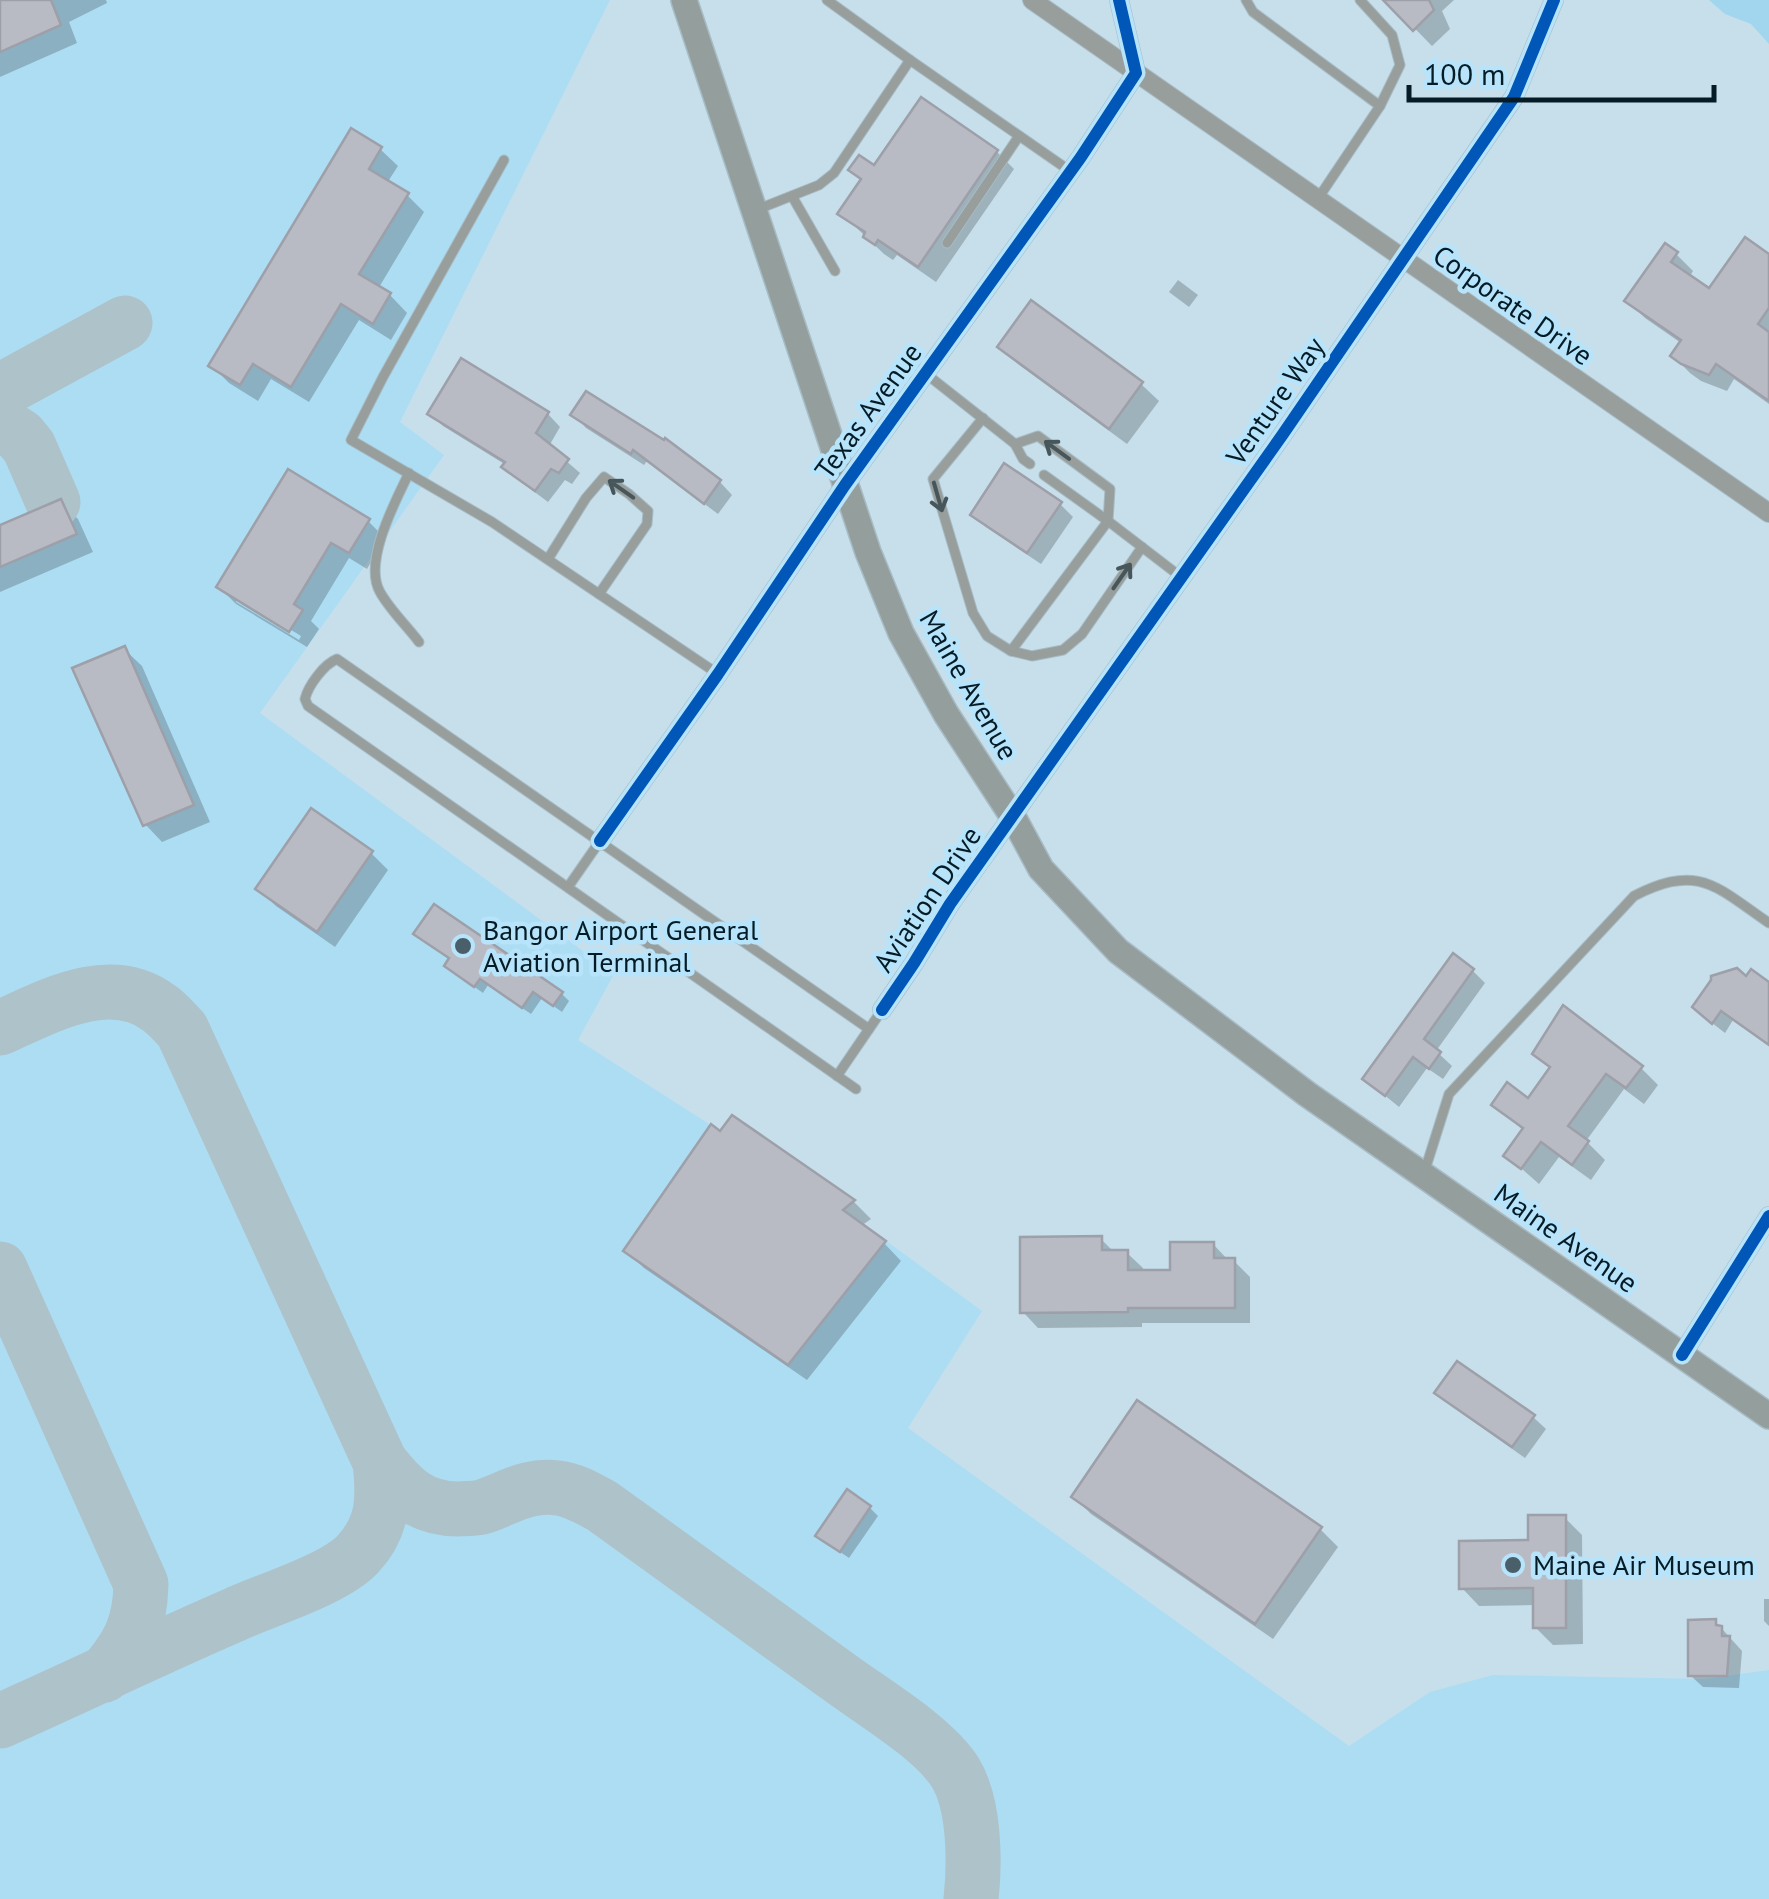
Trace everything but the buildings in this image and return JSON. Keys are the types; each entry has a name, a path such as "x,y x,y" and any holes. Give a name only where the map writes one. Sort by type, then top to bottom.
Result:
{"main road":[{"name":"Maine Avenue","path":"684,0 868,552 901,633 1042,869 1118,950 1307,1094 1769,1416"}],"street":[{"name":"Corporate Drive","path":"1032,0 1769,512"},
{"path":"1119,0 1136,73"},
{"name":"Venture Way","path":"1012,817 1514,97 1554,0"},
{"name":"Texas Avenue","path":"600,841 845,484 1136,73"},
{"name":"Aviation Drive","path":"882,1010 1012,817"},
{"path":"1682,1355 1769,1216"}],"lane":[{"path":"828,0 1070,170"},
{"path":"1246,0 1253,12 1380,106"},
{"path":"1317,200 1380,106 1400,65 1392,36 1360,0"},
{"path":"754,210 819,185 834,172 910,60"},
{"path":"946,244 1019,136"},
{"path":"504,160 351,440 492,522 718,674"},
{"path":"792,196 835,271"},
{"path":"925,373 1015,444 1030,464"},
{"path":"983,418 933,480 974,613 987,636 1011,651 1032,656 1064,650 1082,634 1142,547"},
{"path":"1011,651 1108,521 1110,489 1038,436 1015,444"},
{"path":"409,474 390,511 374,567 378,590 419,642"},
{"path":"1044,474 1182,577"},
{"path":"548,560 586,498 604,477 648,511 647,524 600,594"},
{"path":"856,1089 308,706 307,692 336,659 870,1029"},
{"path":"568,887 600,841"},
{"path":"1424,1176 1449,1094 1634,896 1656,884 1697,879 1724,892 1769,924"},
{"path":"837,1076 882,1010"}],"shaded area":[{"path":"0,0 610,0 400,422 444,455 260,713 614,974 578,1040 720,1131 732,1115 855,1200 844,1210 982,1311 908,1428 1349,1746 1430,1692 1493,1675 1705,1679 1769,1670 1769,1899 0,1899"},
{"path":"1709,0 1769,0 1769,44 1751,24 1725,14"}],"taxiway":[{"path":"0,391 125,323"},
{"path":"0,423 29,447 53,502"},
{"path":"0,1028 58,1003 100,993 140,997 165,1013 182,1030 380,1462 396,1481 422,1502 458,1509 482,1507 537,1488 558,1488 580,1495 602,1506 903,1722 945,1759 962,1785 972,1834 971,1899"},
{"path":"0,1269 141,1584 132,1633 104,1675"},
{"path":"0,1721 318,1580 348,1563 367,1543 377,1522 382,1500 380,1462"}],"cycle path":[{"path":"600,841 1136,73 1119,0"},
{"path":"882,1010 950,904 1283,434 1514,97 1554,0"},
{"path":"1682,1355 1769,1216"}],"place":[{"name":"Bangor Airport General Aviation Terminal","path":"463,946"},
{"name":"Maine Air Museum","path":"1513,1565"}]}
